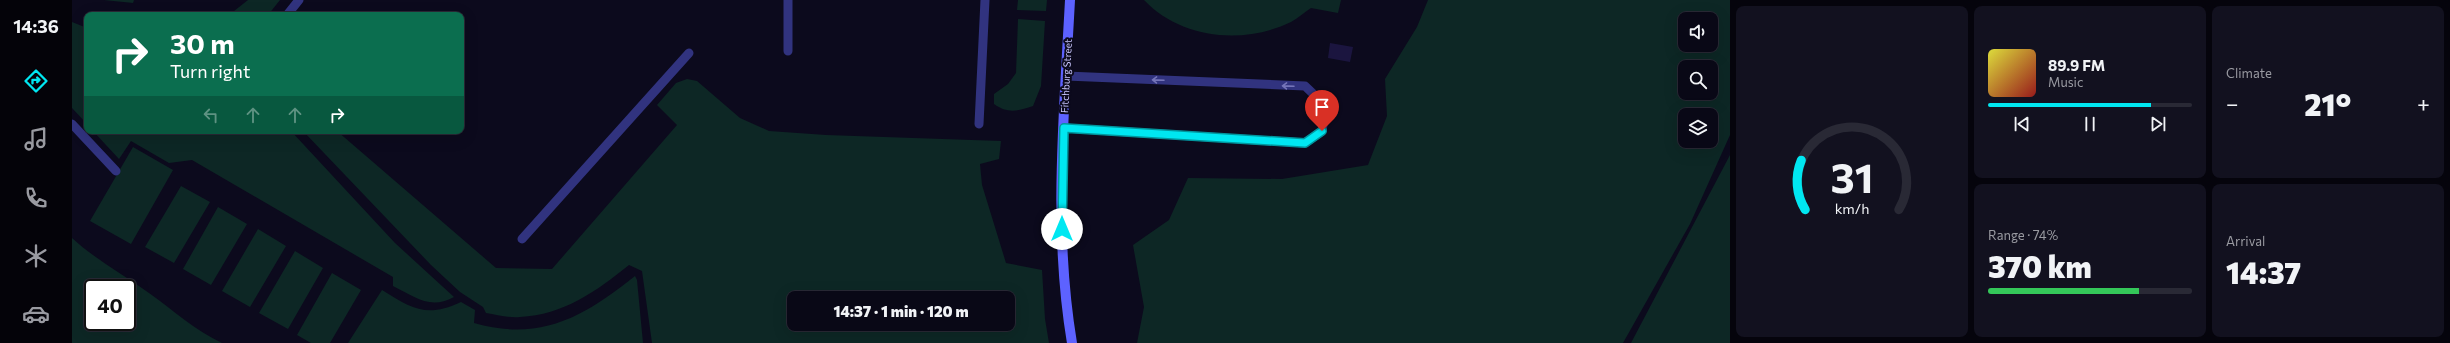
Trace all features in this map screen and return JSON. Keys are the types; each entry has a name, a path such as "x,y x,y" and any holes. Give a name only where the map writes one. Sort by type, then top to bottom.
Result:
{"street":[{"name":"Fitchburg Street","path":"1070,0 1064,128 1062,242 1066,299 1072,343"}],"lane":[{"path":"289,12 299,0"},
{"path":"788,0 788,51"},
{"path":"979,124 985,0"},
{"path":"522,239 689,53"},
{"path":"1064,128 1305,143 1322,131 1326,106 1305,86 1066,76"},
{"path":"72,124 116,171"}],"green space":[{"path":"104,0 134,0 133,3"},
{"path":"248,0 280,0 270,12 233,12"},
{"path":"1018,0 1047,0 1046,11 1017,10"},
{"path":"1144,0 1341,0 1338,13 1311,8 1291,22 1272,29 1253,34 1233,35 1213,34 1194,30 1176,23 1159,13"},
{"path":"1428,0 1730,0 1730,135 1690,224 1623,343 1137,343 1144,307 1133,245 1169,220 1188,178 1282,179 1368,165 1387,116 1385,79 1417,27"},
{"path":"1018,19 1045,21 1041,86 1033,106 1013,111 1004,109 994,104 994,94 1008,84 1016,73"},
{"path":"72,22 84,27 84,121 72,108"},
{"path":"687,79 697,81 740,118 769,131 826,135 1001,141 999,159 980,164 982,185 1006,263 1042,270 1045,319 1049,343 652,343 642,271 629,265 605,284 579,300 551,312 516,317 486,313 483,307 460,292 431,265 306,134 340,134 496,268 552,269 677,125 657,105 676,83"},
{"path":"96,134 294,134 395,243 454,297 445,301 430,302 416,298 393,286 393,277 192,160 169,163 131,141 119,159"},
{"path":"133,147 173,170 131,244 90,221"},
{"path":"1730,155 1730,343 1631,343"},
{"path":"181,186 210,202 174,263 145,247"},
{"path":"218,207 247,224 211,285 183,269"},
{"path":"258,229 286,246 250,307 222,291"},
{"path":"72,238 90,253 128,279 84,279 84,331 136,331 136,284 194,326 222,343 72,343"},
{"path":"295,251 323,268 288,329 259,313"},
{"path":"332,273 361,290 330,343 311,343 297,335"},
{"path":"635,276 637,280 643,343 348,343 382,290 402,302 420,309 439,310 461,302 475,310 474,323 498,328 520,329 540,327 560,322 579,314 616,291"}],"building":[{"path":"1330,43 1353,47 1350,62 1328,58"}],"route":[{"path":"1062,229 1064,128 1305,143 1322,131"}]}
